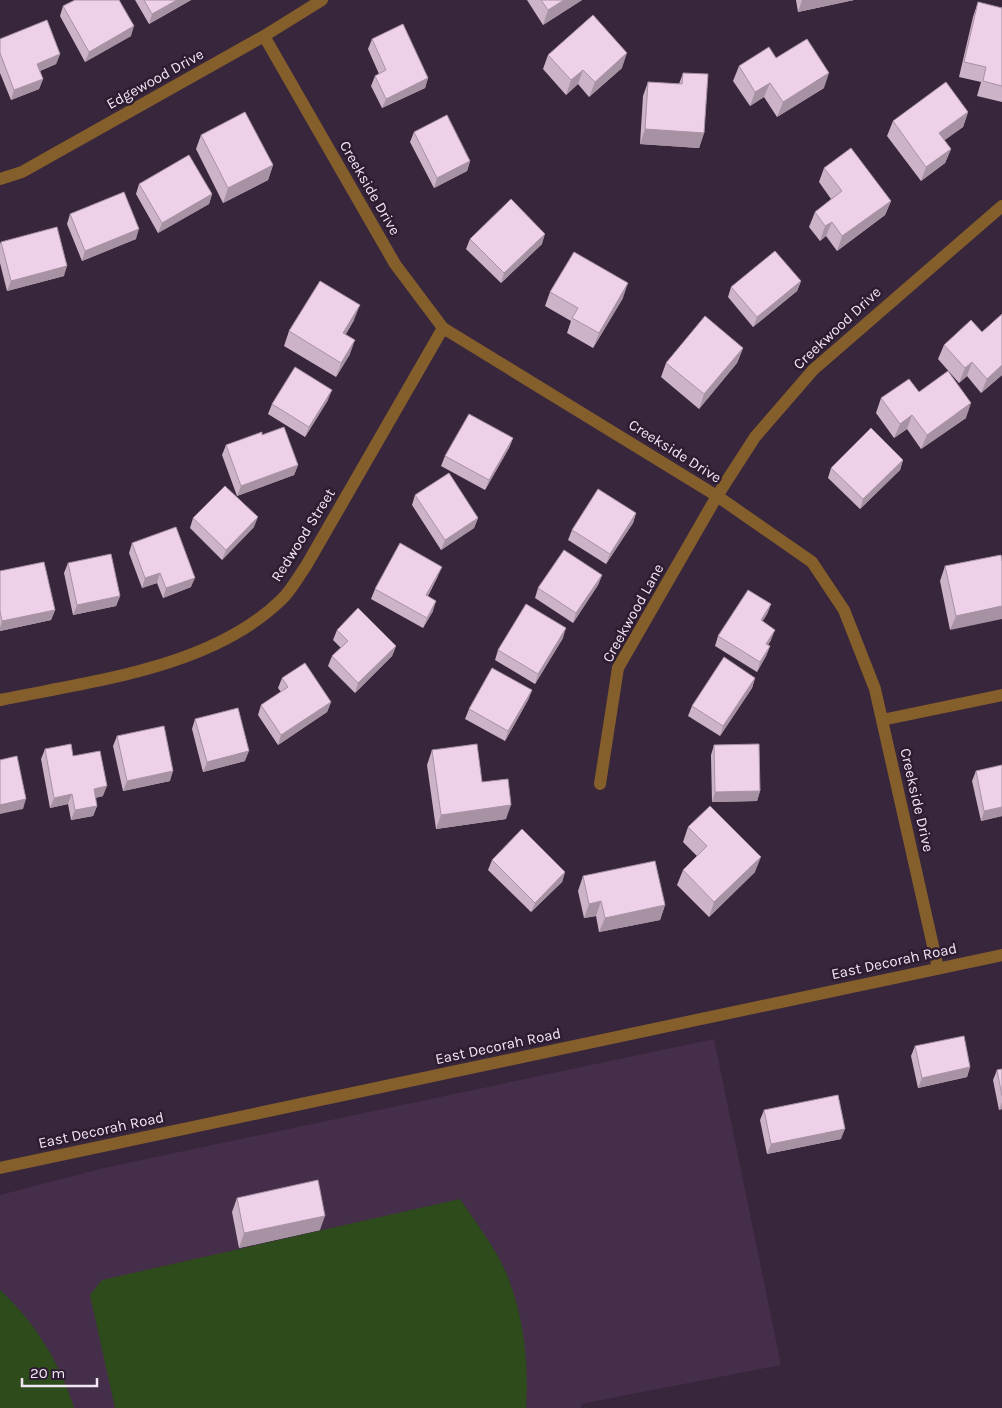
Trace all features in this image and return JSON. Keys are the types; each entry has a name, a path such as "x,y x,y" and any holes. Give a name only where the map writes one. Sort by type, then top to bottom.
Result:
{"street":[{"name":"Edgewood Drive","path":"0,179 22,172 264,36 322,0"},
{"name":"Creekside Drive","path":"264,36 395,264 443,328 717,496 812,562 844,610 875,689 938,968"},
{"name":"Creekwood Drive","path":"717,496 755,437 813,370 1002,206"},
{"name":"Redwood Street","path":"0,700 174,662 243,630 282,599 306,566 443,328"},
{"name":"Creekwood Lane","path":"600,784 618,668 717,496"},
{"path":"882,720 1002,695"},
{"name":"East Decorah Road","path":"0,1168 1002,955"}],"shaded area":[{"path":"714,1039 781,1365 581,1404 581,1408 0,1408 0,1195 104,1168"}],"green space":[{"path":"460,1199 497,1255 513,1291 518,1307 526,1357 526,1408 115,1408 90,1295 102,1280"},
{"path":"0,1290 13,1302 45,1344 54,1359 74,1408 0,1408"}],"building":[{"path":"75,0 119,0 134,26 89,52 63,6"},
{"path":"144,0 177,0 152,14"},
{"path":"541,0 564,0 548,10"},
{"path":"978,2 1002,8 1002,86 983,81 986,67 964,62"},
{"path":"593,15 627,53 595,82 583,70 571,80 548,55"},
{"path":"47,20 60,54 37,64 43,79 14,90 0,53 0,39"},
{"path":"403,24 428,78 386,99 375,76 386,70 372,39"},
{"path":"807,39 829,73 783,102 770,83 755,92 739,66 769,47 776,58"},
{"path":"683,73 708,74 704,133 645,129 648,82 682,84"},
{"path":"946,82 968,112 939,133 951,149 926,167 893,121"},
{"path":"245,112 273,165 228,188 201,135"},
{"path":"447,115 470,161 437,178 414,132"},
{"path":"851,148 891,201 842,236 832,222 825,226 815,212 842,191 824,168"},
{"path":"189,155 212,194 162,223 139,184"},
{"path":"124,192 139,229 85,251 70,214"},
{"path":"511,199 545,234 504,273 470,239"},
{"path":"57,227 67,266 11,281 1,242"},
{"path":"775,251 801,281 757,317 731,287"},
{"path":"574,252 628,283 599,333 572,318 578,308 550,292"},
{"path":"320,281 360,305 343,333 355,340 341,363 289,331"},
{"path":"1002,314 1002,365 987,379 972,362 965,368 944,345 971,320 982,332"},
{"path":"705,316 743,348 704,394 666,363"},
{"path":"295,367 332,390 309,427 272,404"},
{"path":"948,371 971,403 927,435 912,415 900,424 881,398 909,379 919,392"},
{"path":"469,414 513,438 489,480 445,456"},
{"path":"284,427 298,465 241,486 226,445 262,432 262,435"},
{"path":"871,428 903,460 863,499 831,468"},
{"path":"449,473 478,518 445,540 415,495"},
{"path":"225,486 258,517 226,550 193,518"},
{"path":"598,489 636,513 610,554 572,530"},
{"path":"176,527 195,578 166,588 160,573 145,578 132,543"},
{"path":"400,543 442,567 426,595 436,601 427,618 375,589"},
{"path":"564,550 602,575 576,613 538,588"},
{"path":"111,554 120,596 77,605 68,563"},
{"path":"1001,555 1002,606 956,616 945,566"},
{"path":"44,562 55,610 2,621 0,611 0,571"},
{"path":"748,590 771,604 761,620 775,630 766,644 770,646 760,662 718,636"},
{"path":"526,604 566,628 538,674 498,650"},
{"path":"358,608 396,646 358,683 332,656 348,641 337,630"},
{"path":"724,657 755,678 723,726 692,706"},
{"path":"305,663 331,702 281,735 261,705 288,687 282,678"},
{"path":"492,668 532,690 508,731 469,709"},
{"path":"238,708 249,751 207,762 195,719"},
{"path":"164,726 173,771 127,781 117,736"},
{"path":"71,744 73,756 100,751 107,786 94,789 97,806 75,810 72,794 54,798 45,749"},
{"path":"477,744 482,782 508,779 511,805 441,815 432,750"},
{"path":"759,744 760,791 715,792 714,745"},
{"path":"17,756 26,799 0,805 0,760"},
{"path":"1002,765 1002,807 984,811 976,771"},
{"path":"710,806 761,857 714,902 683,870 707,846 688,827"},
{"path":"522,829 565,872 535,903 492,860"},
{"path":"655,861 665,905 605,918 601,901 589,904 583,876"},
{"path":"964,1036 970,1067 922,1078 915,1046"},
{"path":"1002,1069 1002,1096 997,1070"},
{"path":"838,1095 845,1129 771,1144 764,1110"},
{"path":"318,1180 325,1216 244,1233 237,1198"}]}
